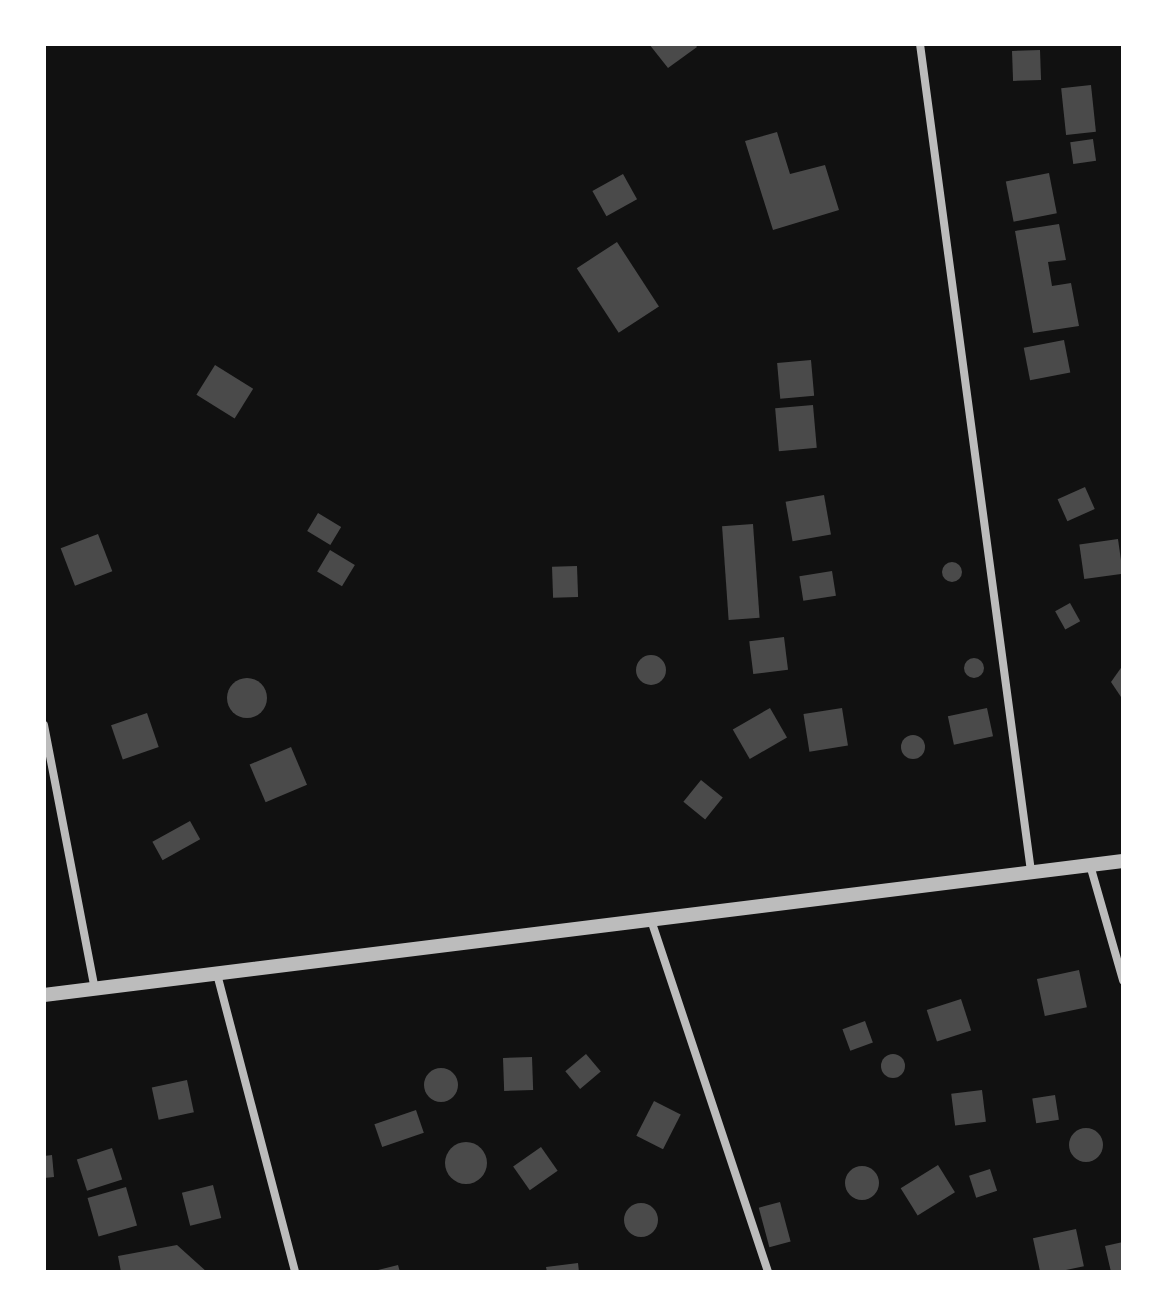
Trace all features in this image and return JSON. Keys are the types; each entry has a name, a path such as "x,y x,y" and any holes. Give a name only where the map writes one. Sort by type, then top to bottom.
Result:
{"street":[{"path":"920,44 1031,872"},
{"path":"44,725 95,990"},
{"path":"44,995 1123,861"},
{"path":"1090,865 1123,980"},
{"path":"651,920 768,1272"},
{"path":"217,974 295,1272"}],"building":[{"path":"649,44 695,44 697,47 668,68"},
{"path":"1040,50 1041,80 1013,81 1012,51"},
{"path":"1091,85 1096,132 1066,135 1061,88"},
{"path":"777,132 790,174 825,165 839,210 773,230 745,141"},
{"path":"1093,139 1096,161 1073,164 1070,142"},
{"path":"1049,173 1057,213 1014,222 1006,181"},
{"path":"623,174 637,199 606,216 592,191"},
{"path":"1059,224 1066,260 1048,262 1052,286 1071,283 1079,326 1033,333 1015,231"},
{"path":"617,242 659,307 619,333 577,268"},
{"path":"1064,340 1070,372 1030,380 1024,348"},
{"path":"811,360 814,396 780,399 777,363"},
{"path":"215,365 253,389 235,419 196,395"},
{"path":"813,405 817,448 779,451 775,408"},
{"path":"1085,487 1095,509 1067,521 1058,499"},
{"path":"824,495 831,534 793,541 786,502"},
{"path":"318,513 341,527 330,545 307,531"},
{"path":"753,524 760,618 729,620 722,526"},
{"path":"98,534 112,571 75,586 61,548"},
{"path":"1118,539 1123,574 1084,579 1079,544"},
{"path":"330,550 355,565 342,586 317,571"},
{"path":"952,562 959,565 962,572 959,579 952,582 945,579 942,572 945,565"},
{"path":"577,566 578,597 553,598 552,567"},
{"path":"832,571 836,596 803,601 799,576"},
{"path":"1070,603 1080,621 1065,630 1055,611"},
{"path":"784,637 788,670 753,674 749,641"},
{"path":"651,655 662,659 666,670 662,681 651,685 640,681 636,670 640,659"},
{"path":"974,658 981,661 984,668 981,675 974,678 967,675 964,668 967,661"},
{"path":"1123,665 1123,700 1111,682"},
{"path":"247,678 261,684 267,698 261,712 247,718 233,712 227,698 233,684"},
{"path":"770,708 787,737 750,759 733,730"},
{"path":"842,708 848,746 809,752 803,714"},
{"path":"987,708 993,736 954,745 948,716"},
{"path":"147,713 159,747 123,759 111,725"},
{"path":"913,735 921,739 925,747 921,755 913,759 905,755 901,747 905,739"},
{"path":"291,747 307,785 266,802 250,765"},
{"path":"701,780 723,798 705,819 683,802"},
{"path":"190,821 200,839 163,860 152,842"},
{"path":"1079,970 1087,1007 1045,1016 1037,979"},
{"path":"961,999 971,1030 937,1042 927,1010"},
{"path":"865,1021 873,1043 850,1051 842,1029"},
{"path":"586,1054 601,1072 580,1089 565,1071"},
{"path":"893,1054 904,1061 905,1066 898,1077 893,1078 882,1071 881,1066 888,1055"},
{"path":"532,1057 533,1090 504,1091 503,1058"},
{"path":"441,1068 453,1073 458,1085 453,1097 441,1102 429,1097 424,1085 429,1073"},
{"path":"187,1080 194,1112 159,1120 152,1087"},
{"path":"982,1090 986,1122 955,1126 951,1094"},
{"path":"1055,1095 1059,1120 1036,1123 1032,1099"},
{"path":"654,1101 681,1115 663,1149 636,1136"},
{"path":"416,1110 424,1133 382,1147 374,1124"},
{"path":"1086,1128 1098,1133 1103,1145 1098,1157 1086,1162 1074,1157 1069,1145 1074,1133"},
{"path":"466,1142 481,1148 487,1163 481,1178 466,1184 451,1178 445,1163 451,1148"},
{"path":"541,1147 558,1171 530,1190 513,1167"},
{"path":"112,1148 122,1179 87,1191 77,1159"},
{"path":"52,1155 54,1177 44,1178 44,1156"},
{"path":"938,1165 955,1192 918,1215 901,1188"},
{"path":"862,1166 874,1171 879,1183 874,1195 862,1200 850,1195 845,1183 850,1171"},
{"path":"990,1169 997,1191 976,1198 969,1176"},
{"path":"213,1185 221,1218 190,1226 182,1193"},
{"path":"126,1187 137,1225 99,1236 88,1198"},
{"path":"780,1202 791,1242 769,1247 759,1208"},
{"path":"641,1203 653,1208 658,1220 653,1232 641,1237 629,1232 624,1220 629,1208"},
{"path":"1076,1229 1084,1266 1040,1272 1033,1238"},
{"path":"1123,1242 1123,1272 1111,1272 1105,1246"},
{"path":"177,1245 207,1272 121,1272 118,1256"},
{"path":"578,1263 579,1272 547,1272 546,1267"},
{"path":"398,1265 400,1272 374,1272 374,1271"}]}
